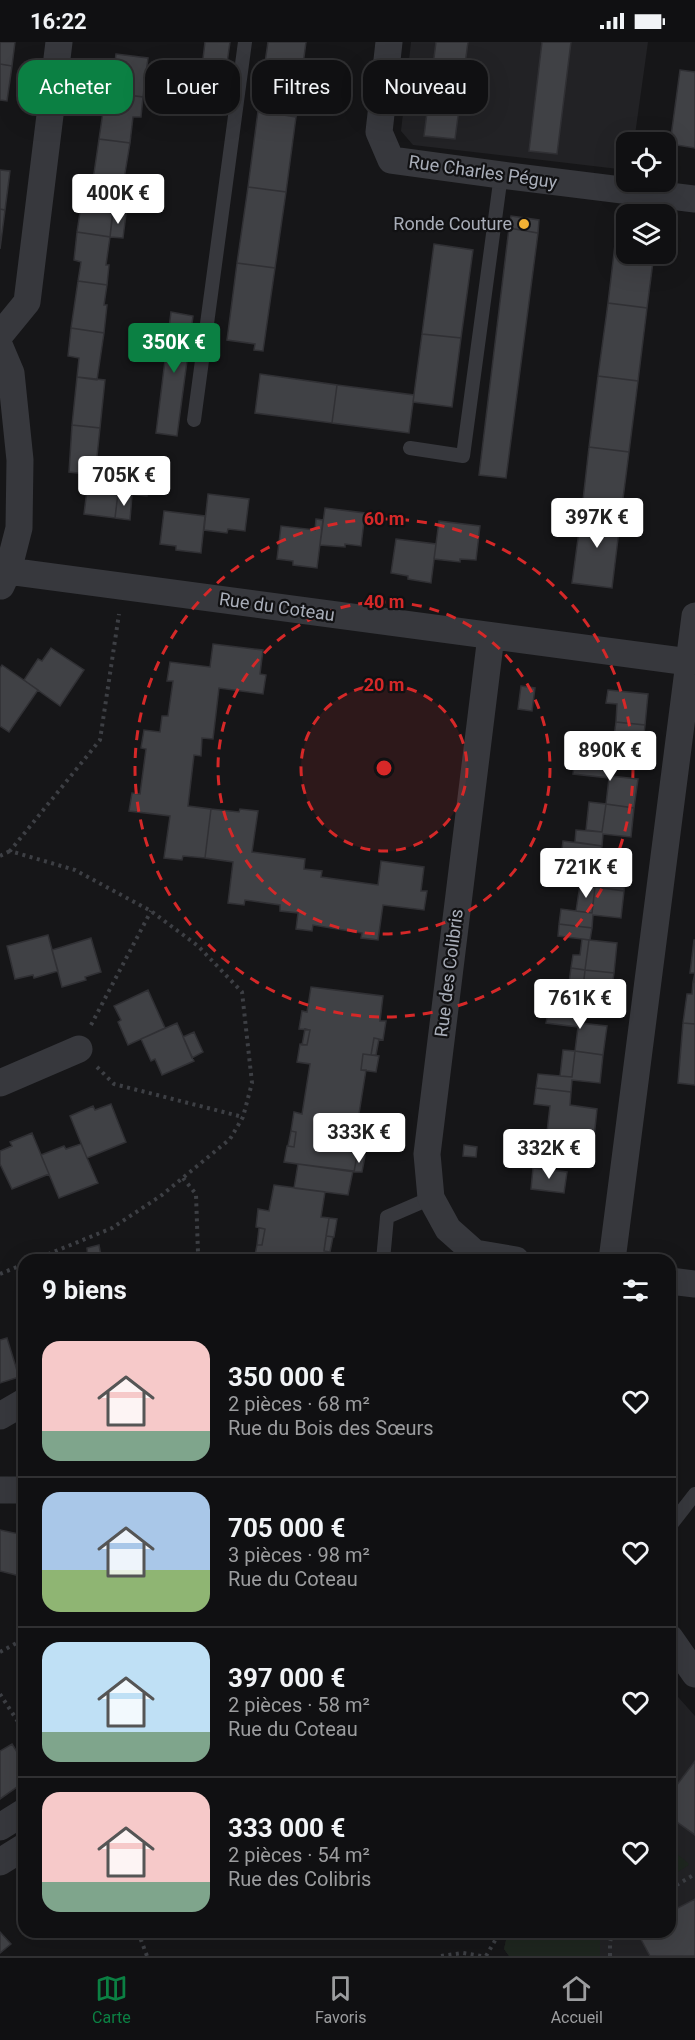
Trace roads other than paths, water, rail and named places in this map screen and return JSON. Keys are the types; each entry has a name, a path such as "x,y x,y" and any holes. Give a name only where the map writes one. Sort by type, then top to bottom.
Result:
{"street":[{"path":"0,334 27,302 59,42"},
{"name":"Rue Charles Péguy","path":"389,42 379,132 391,159 695,199"},
{"path":"0,347 11,373 20,460 19,528 4,580"},
{"name":"Rue du Coteau","path":"4,580 123,586 689,662"},
{"path":"613,1254 695,616"},
{"name":"Rue des Colibris","path":"481,1254 475,1253 448,1229 431,1198 427,1154 490,636"},
{"path":"0,1083 78,1049"},
{"path":"676,1282 695,1284"},
{"path":"0,1416 18,1406"},
{"path":"0,1490 18,1490"},
{"path":"676,1647 695,1674"},
{"path":"0,1827 18,1816"},
{"path":"0,1862 18,1851"}],"lane":[{"path":"194,420 245,42"},
{"path":"410,448 463,456 501,175"},
{"path":"384,1254 387,1217 431,1198"},
{"path":"676,1518 695,1494"}],"place":[{"name":"Ronde Couture","path":"524,224"}]}
